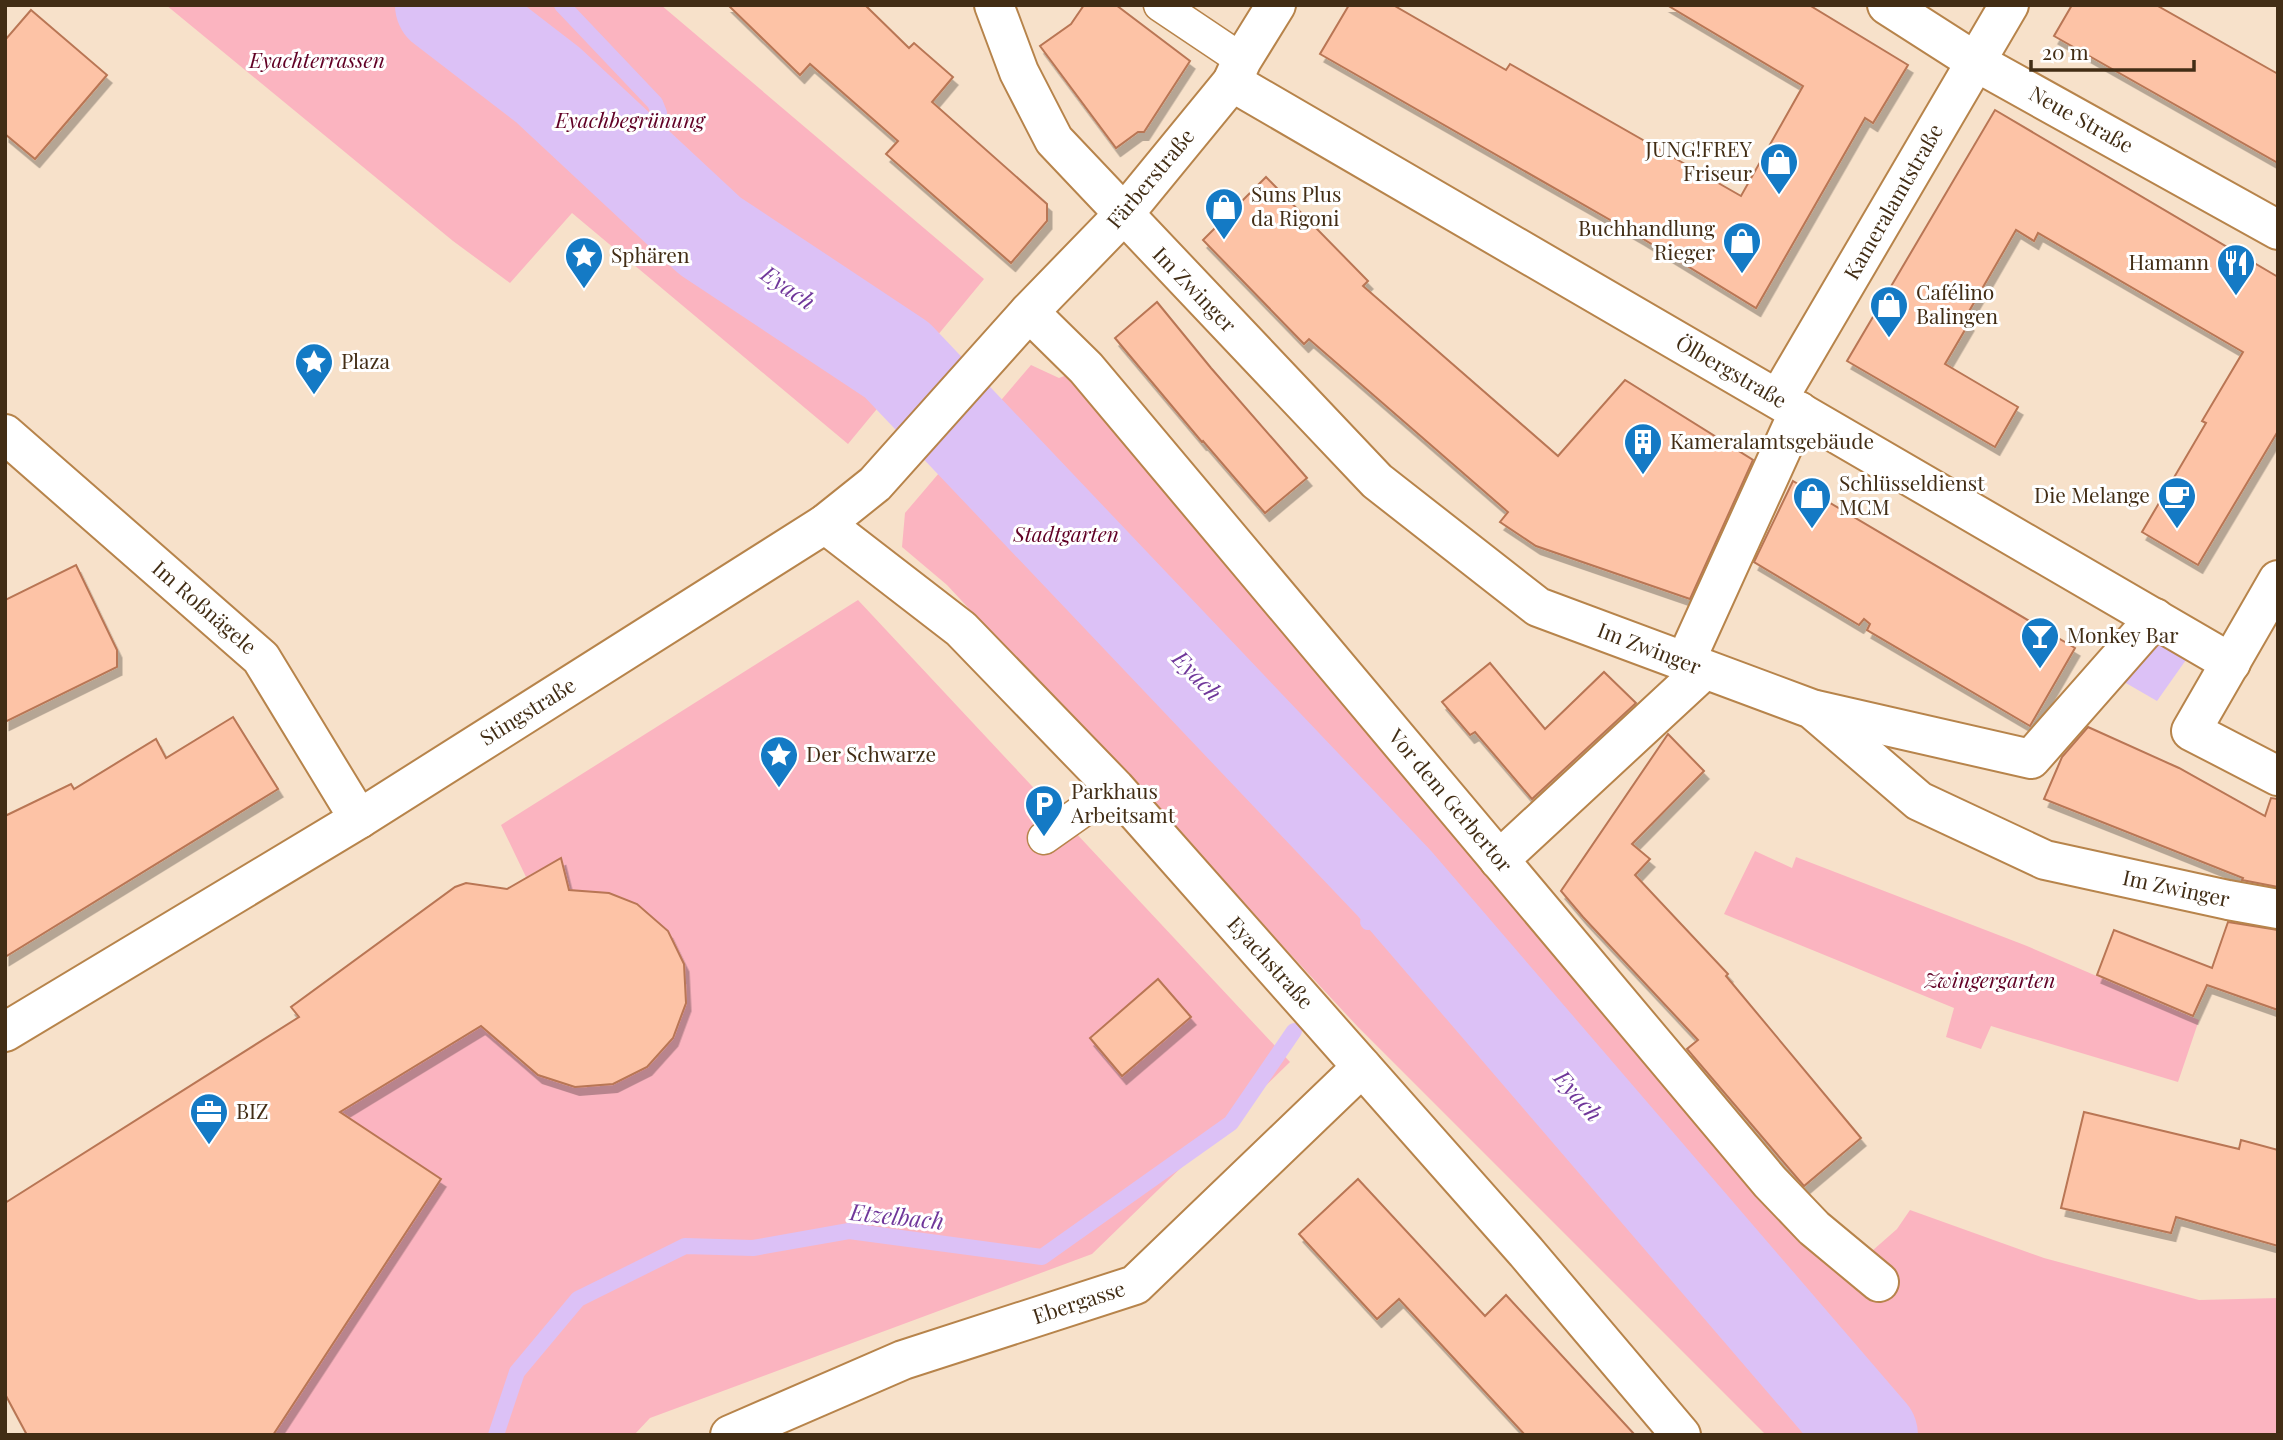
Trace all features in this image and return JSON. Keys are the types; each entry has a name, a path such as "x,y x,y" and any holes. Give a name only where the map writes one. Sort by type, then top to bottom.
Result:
{"street":[{"name":"Im Zwinger","path":"994,5 1019,72 1054,140 1377,481 1538,607 1812,709 1919,801 2045,860 2278,909"},
{"name":"Färberstraße","path":"1018,325 1123,215 1237,71 1276,5"},
{"name":"Neue Straße","path":"1887,5 1976,62 2278,230"},
{"name":"Kameralamtstraße","path":"1695,666 1789,405 2009,5"},
{"name":"Ölbergstraße","path":"1237,71 1789,405 2231,663"},
{"name":"Stingstraße","path":"5,1032 359,819 825,524 875,484 1018,325"},
{"name":"Vor dem Gerbertor","path":"1018,325 1086,368 1770,1182 1814,1228 1879,1282"},
{"name":"Im Roßnägele","path":"5,434 261,658 359,819"},
{"name":"Eyachstraße","path":"825,524 961,629 1115,788 1526,1252 1681,1435"},
{"path":"2278,580 2191,731 2278,776"},
{"path":"1812,709 2031,759 2155,618"},
{"path":"1499,859 1695,666"},
{"name":"Ebergasse","path":"730,1435 903,1360 1135,1286 1362,1067"}],"lane":[{"path":"1160,5 1237,71"},
{"path":"1044,838 1115,788"}],"green space":[{"name":"Eyachbegrünung","path":"166,5 661,5 984,279 848,444 572,213 510,283 453,241"},
{"name":"Stadtgarten","path":"1031,365 1059,378 1086,368 1770,1182 1864,1258 1897,1229 1910,1210 2044,1258 2199,1300 2278,1298 2278,1435 1766,1435 1358,1027 947,585 902,547 905,513"},
{"path":"858,600 1290,1062 1092,1254 650,1418 634,1435 273,1435 329,1119 494,1018 510,1051 536,1072 564,1084 594,1085 623,1079 648,1065 668,1043 681,1016 685,983 683,966 674,942 663,928 647,913 618,896 596,892 570,893 561,858 526,877 501,825"},
{"name":"Zwingergarten","path":"1755,851 1792,868 1796,857 2027,946 2199,1020 2178,1082 1991,1026 1981,1049 1946,1037 1954,1008 1724,914"}],"shaded area":[{"path":"2146,634 2188,657 2157,701 2112,675"}],"building":[{"path":"728,5 865,5 909,48 914,43 953,77 932,102 1047,204 1047,221 1011,263 886,154 898,141 810,64 800,75"},
{"path":"1084,5 1116,5 1190,61 1144,132 1138,132 1116,148 1040,46 1071,24"},
{"path":"1349,5 1393,5 1506,70 1510,64 1741,196 1803,86 1667,5 1809,5 1908,65 1873,123 1865,118 1756,308 1640,237 1320,54"},
{"path":"2072,5 2156,5 2278,74 2278,163 2054,36"},
{"path":"31,10 107,75 35,159 5,134 5,40"},
{"path":"1995,110 2278,277 2278,431 2198,565 2142,532 2206,423 2202,421 2243,352 2038,233 2034,241 2016,230 1964,320 1969,323 1945,364 2018,407 1995,447 1847,361"},
{"path":"1266,177 1368,281 1363,286 1558,456 1625,380 1753,460 1690,599 1536,546 1500,522 1508,512 1309,339 1304,344 1203,240"},
{"path":"1157,302 1307,478 1265,513 1115,338"},
{"path":"1793,481 2075,648 2030,726 1867,630 1870,624 1864,619 1859,625 1754,562"},
{"path":"76,565 117,650 117,667 5,722 5,600"},
{"path":"1490,663 1545,729 1604,672 1636,703 1532,799 1475,732 1470,735 1442,702"},
{"path":"233,717 278,789 5,957 5,816 71,784 74,789 156,739 166,758"},
{"path":"2088,727 2179,768 2265,816 2271,798 2278,799 2278,887 2242,880 2243,878 2044,799 2062,757"},
{"path":"1668,734 1704,771 1632,844 1650,859 1635,875 1728,974 1726,976 1861,1138 1804,1186 1687,1049 1698,1040 1561,891"},
{"name":"BIZ","path":"561,858 569,890 609,893 637,904 668,931 684,964 686,1003 673,1038 647,1067 613,1084 575,1087 538,1075 481,1026 340,1112 441,1179 273,1435 27,1435 5,1394 5,1203 299,1017 291,1007 455,887 466,883 507,889"},
{"path":"2228,922 2278,930 2278,1010 2207,985 2193,1016 2097,975 2114,930 2212,968"},
{"path":"1158,979 1191,1017 1122,1076 1090,1038"},
{"path":"2084,1112 2239,1149 2241,1140 2278,1150 2278,1246 2176,1217 2171,1233 2061,1208"},
{"path":"1358,1179 1485,1316 1506,1295 1635,1435 1525,1435 1399,1299 1377,1319 1299,1234"}],"waterway":[{"name":"Eyach","path":"444,5 548,85 710,236 897,360 1394,883 1869,1435"},
{"path":"562,5 655,103 659,113 657,187"},
{"name":"Etzelbach","path":"1368,922 1394,883"},
{"name":"Etzelbach","path":"496,1435 517,1372 578,1299 685,1246 753,1248 849,1231 1042,1257 1231,1123 1294,1031"}],"place":[{"name":"JUNG!FREY Friseur","path":"1779,196"},
{"name":"Suns Plus da Rigoni","path":"1224,241"},
{"name":"Buchhandlung Rieger","path":"1742,275"},
{"name":"Sphären","path":"584,290"},
{"name":"Hamann","path":"2236,297"},
{"name":"Cafélino Balingen","path":"1889,339"},
{"name":"Plaza","path":"314,396"},
{"name":"Kameralamtsgebäude","path":"1643,476"},
{"name":"Schlüsseldienst MCM","path":"1812,530"},
{"name":"Die Melange","path":"2177,530"},
{"name":"Monkey Bar","path":"2040,670"},
{"name":"Der Schwarze","path":"779,789"},
{"name":"Parkhaus Arbeitsamt","path":"1044,838"},
{"name":"BIZ","path":"209,1146"}],"park label":[{"name":"Eyachterrassen","path":"317,61"}]}
